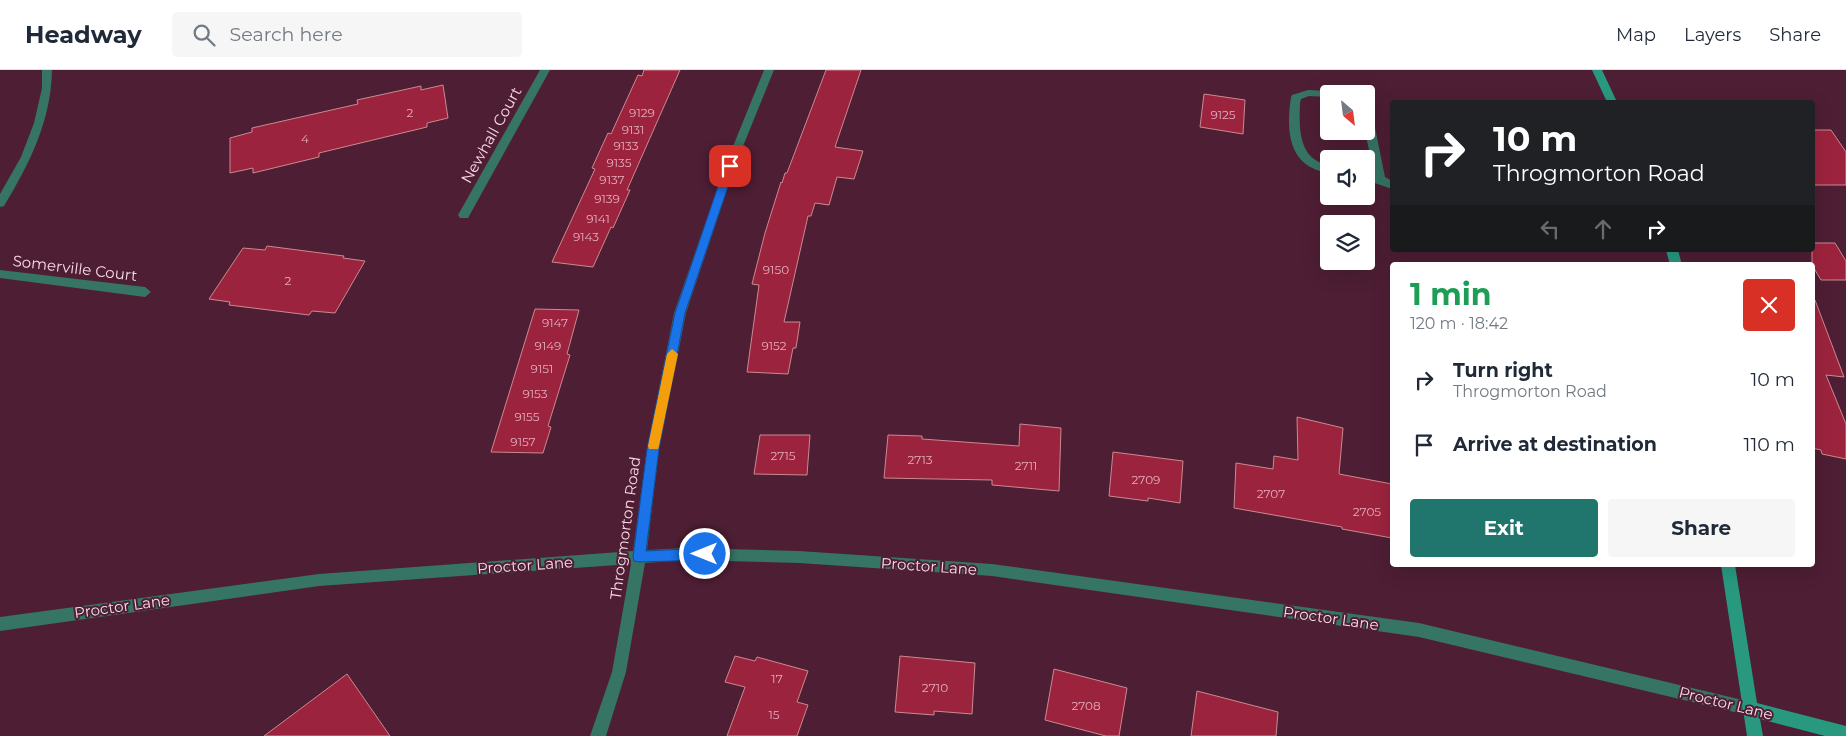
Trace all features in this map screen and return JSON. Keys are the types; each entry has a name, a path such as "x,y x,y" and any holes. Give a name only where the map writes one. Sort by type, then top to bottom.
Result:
{"street":[{"path":"0,203 30,150 42,112 47,70"},
{"name":"Newhall Court","path":"464,215 545,70"},
{"name":"Throgmorton Road","path":"598,736 619,672 639,557 653,449 680,313 730,166 769,70"},
{"path":"1597,70 1611,100"},
{"path":"1320,94 1308,93 1296,97 1294,107 1299,148 1304,158 1320,168"},
{"path":"1372,140 1380,179"},
{"path":"1375,178 1390,184"},
{"name":"Somerville Court","path":"0,274 145,292"},
{"name":"Proctor Lane","path":"0,624 100,608 319,580 686,554 798,557 992,570 1419,630 1846,734"},
{"path":"1728,567 1755,736"}],"building":[{"path":"644,70 680,70 627,190 630,190 613,228 611,227 593,267 552,262 595,169 592,168 608,133 611,134 638,75 642,76"},
{"path":"826,70 861,70 835,147 863,151 854,179 837,177 829,205 815,203 811,216 808,216 784,322 800,322 796,348 793,348 788,374 747,372 759,285 752,284 765,233 781,182 785,173 787,173"},
{"path":"443,85 448,118 427,123 427,127 319,153 319,157 253,173 253,168 230,173 230,138 252,132 252,128 358,104 357,100 421,86 421,90"},
{"path":"1204,94 1245,100 1243,134 1200,127"},
{"path":"1815,130 1831,130 1846,152 1846,185 1815,185"},
{"path":"1815,243 1835,243 1846,261 1846,280 1821,280 1815,270 1815,262 1812,262 1812,252 1815,252"},
{"path":"267,246 344,256 343,258 365,261 335,313 312,311 309,315 229,305 230,302 209,299 243,248 265,250"},
{"path":"1815,300 1844,377 1826,375 1846,424 1846,459 1822,454 1821,450 1815,449"},
{"path":"535,309 579,310 567,354 570,355 548,426 551,427 543,453 491,452"},
{"path":"1297,417 1343,428 1339,474 1390,484 1390,538 1234,508 1236,463 1273,469 1274,456 1298,460"},
{"path":"1020,424 1061,428 1059,491 992,485 992,480 884,478 888,435 922,436 922,439 1019,446"},
{"path":"760,435 810,435 807,475 754,474"},
{"path":"1113,452 1183,461 1180,503 1148,498 1148,501 1109,496"},
{"path":"735,656 755,661 757,657 808,671 797,702 808,705 797,736 727,736 745,687 725,682"},
{"path":"900,656 975,663 972,714 934,711 934,715 895,712"},
{"path":"1054,669 1127,688 1119,736 1106,736 1045,720"},
{"path":"347,674 390,736 264,736"},
{"path":"1197,691 1278,712 1276,736 1191,736"}],"slow traffic":[{"path":"654,446 672,354"}],"route":[{"path":"705,554 639,557 649,492 653,449 680,313 730,166"}]}
